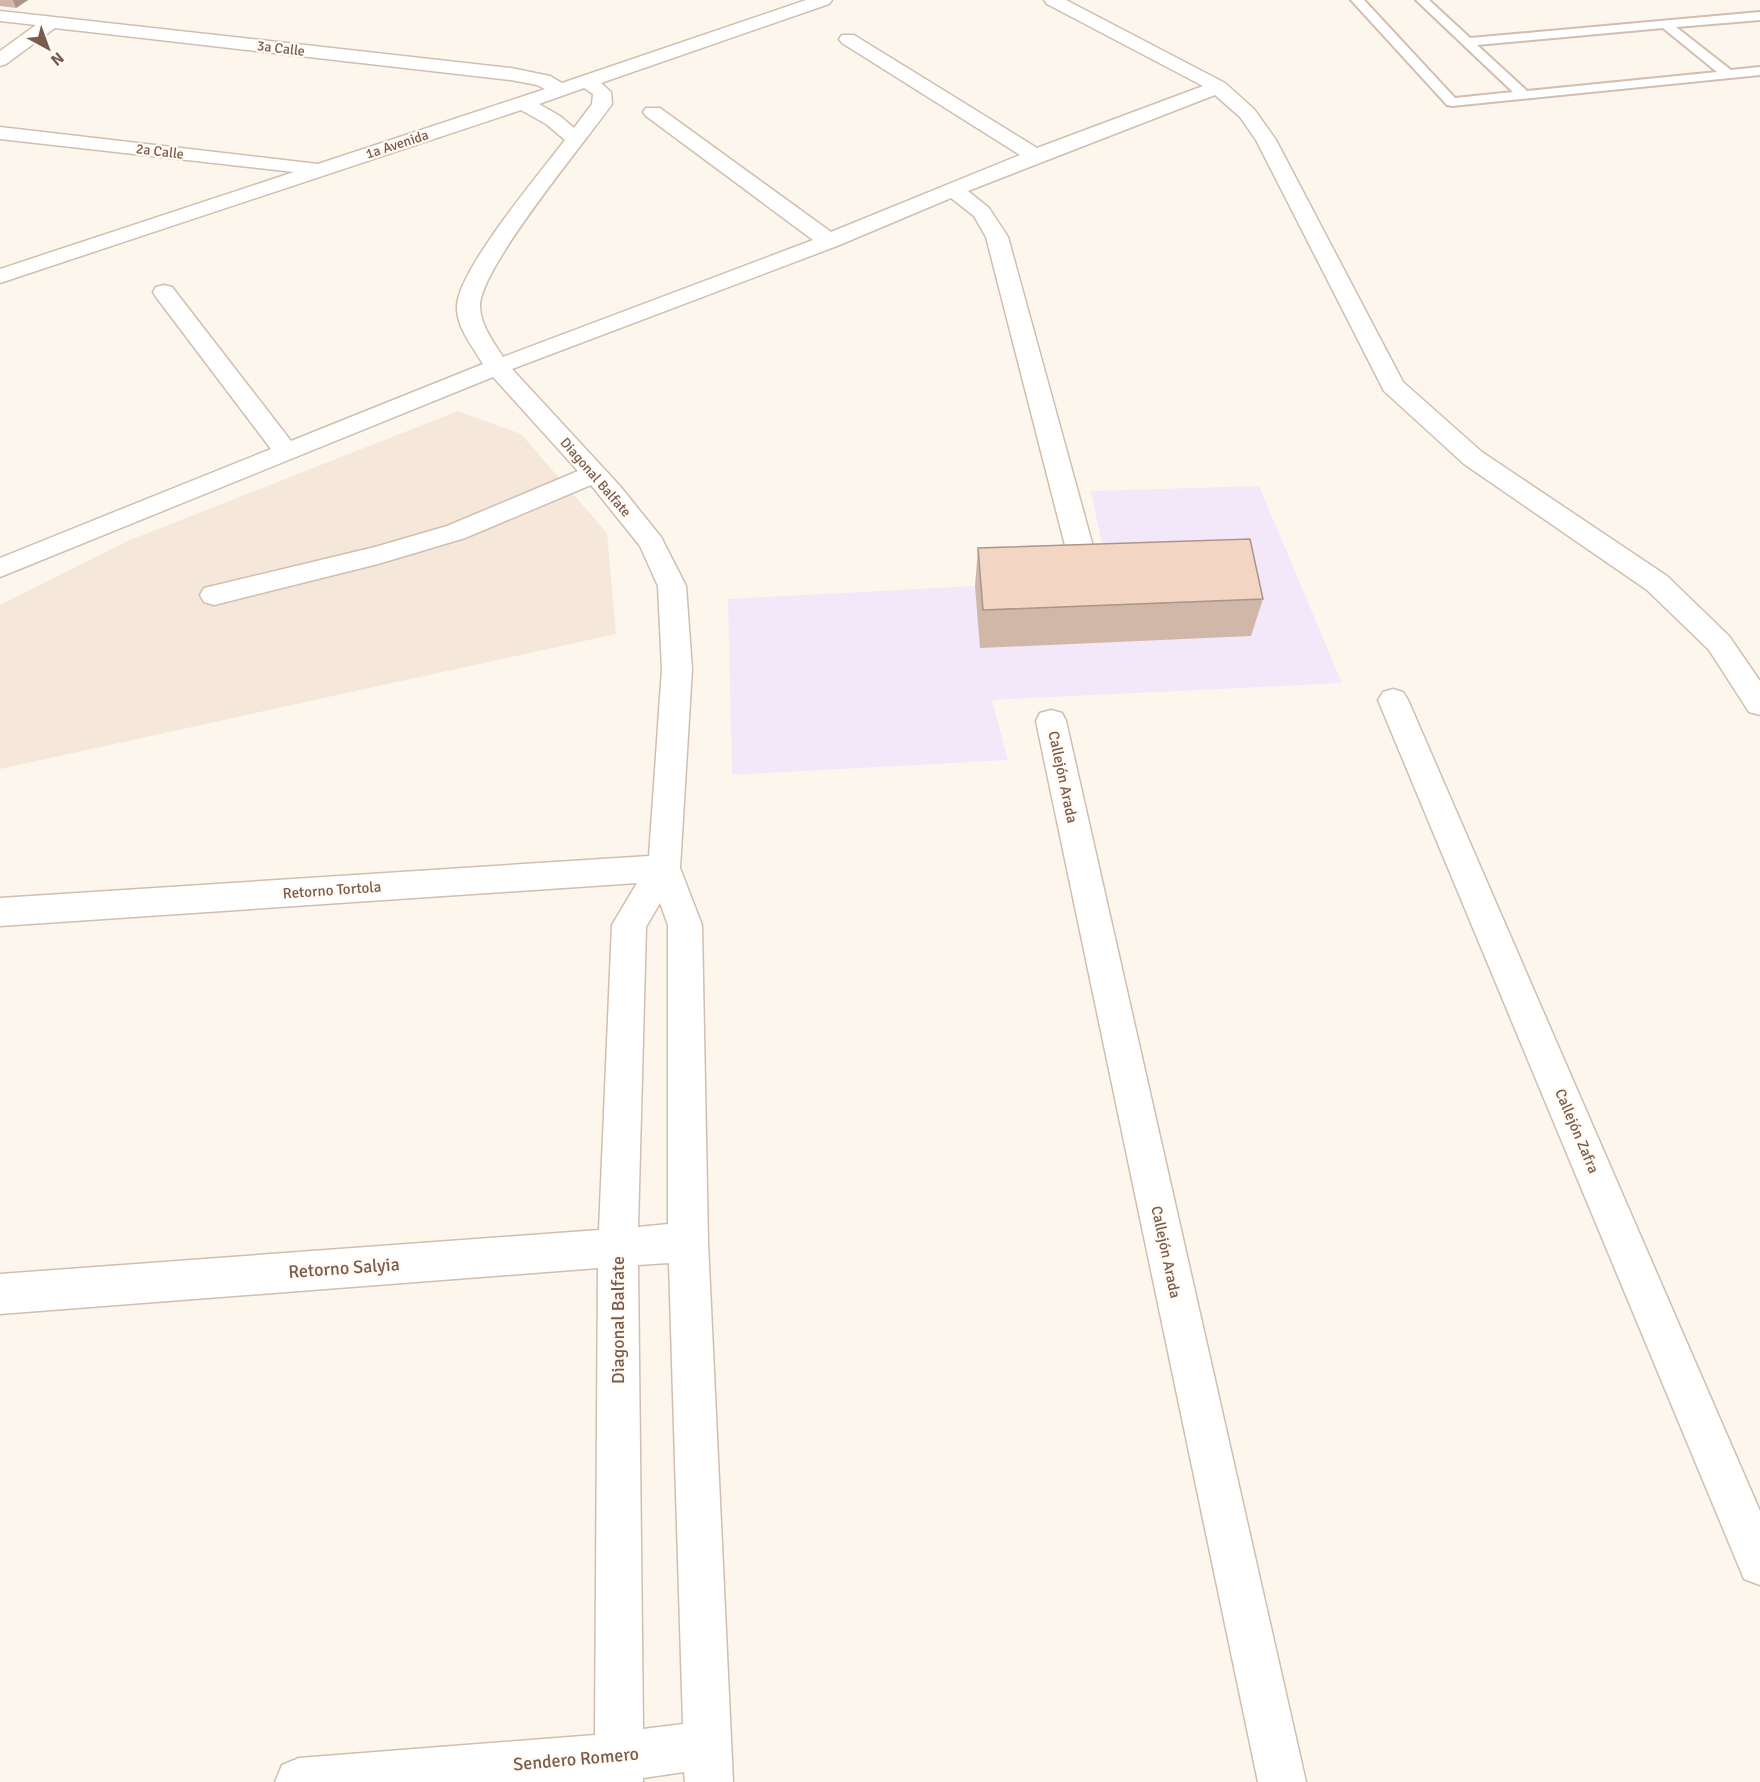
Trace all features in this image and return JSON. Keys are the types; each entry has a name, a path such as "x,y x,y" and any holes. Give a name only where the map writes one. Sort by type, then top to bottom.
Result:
{"street":[{"path":"770,0 792,9"},
{"name":"1a Avenida","path":"0,276 523,103 823,0"},
{"path":"1053,0 1218,87 1247,113 1266,140 1393,386 1473,458 1657,583 1719,643 1760,704"},
{"name":"3a Calle","path":"0,16 511,74 543,80 559,90"},
{"path":"0,60 53,21"},
{"path":"848,39 1035,156"},
{"name":"Diagonal Balfate","path":"585,80 602,92 602,104 492,252 476,281 468,304 471,324 497,367 595,474 652,543 672,586 677,669 664,868 685,925 688,1242 709,1763"},
{"path":"0,568 497,367 829,241 955,191 1035,156 1218,87"},
{"path":"523,103 553,120 576,140"},
{"path":"653,112 829,241"},
{"name":"2a Calle","path":"0,133 320,170"},
{"path":"955,191 982,212 997,237 1083,561"},
{"path":"164,292 286,452"},
{"path":"214,595 378,555 456,532 595,474"},
{"name":"Callejón Zafra","path":"1393,699 1760,1563"},
{"name":"Callejón Arada","path":"1051,721 1282,1782"},
{"name":"Diagonal Balfate","path":"619,1769 618,1248 629,925 664,868"},
{"name":"Retorno Tortola","path":"0,912 664,868"},
{"name":"Retorno Salyia","path":"0,1294 688,1242"},
{"name":"Sendero Romero","path":"299,1782 619,1769 709,1763"}],"lane":[{"path":"1357,0 1452,102 1760,71"},
{"path":"1422,0 1525,96"},
{"path":"1469,42 1760,16"},
{"path":"1665,24 1728,74"}],"shaded area":[{"path":"458,411 521,434 607,533 616,634 0,769 0,605 125,542"},
{"path":"1259,486 1342,683 992,700 1008,760 732,775 728,599 1109,579 1091,491"}],"building":[{"path":"1250,539 1263,599 983,610 978,548"}]}
